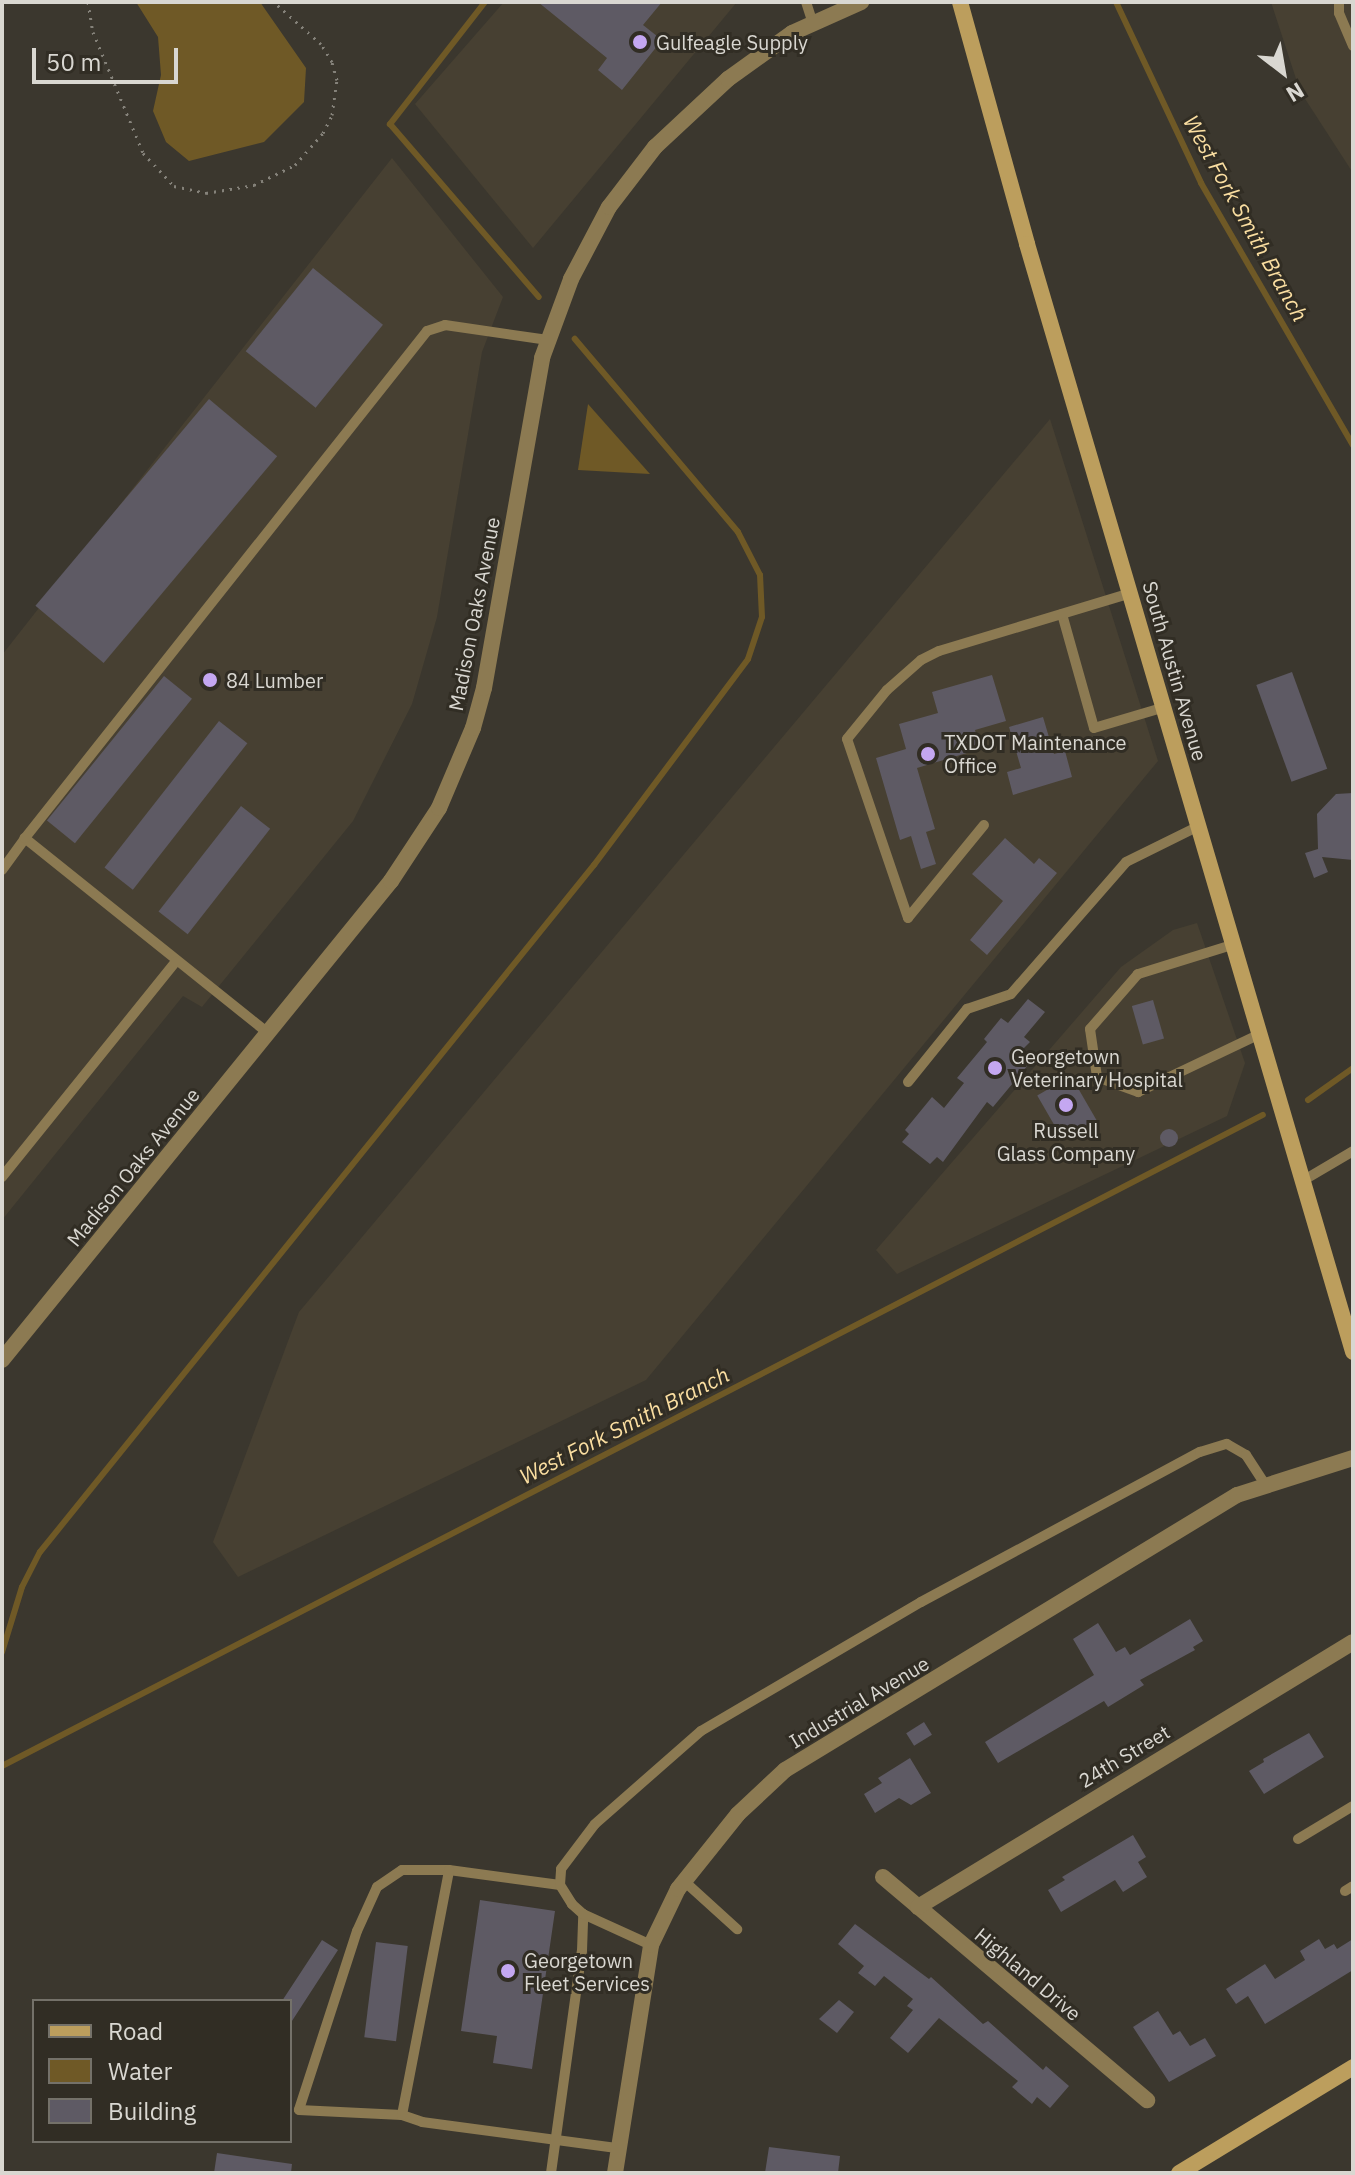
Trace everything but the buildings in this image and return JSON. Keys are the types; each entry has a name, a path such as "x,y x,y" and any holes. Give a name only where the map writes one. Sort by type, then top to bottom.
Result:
{"main road":[{"name":"South Austin Avenue","path":"960,2 1353,1352"},
{"path":"1179,2173 1353,2067"}],"street":[{"name":"Madison Oaks Avenue","path":"2,1360 418,845 458,768 484,688 532,401 548,340 587,245 609,207 655,147 687,115 759,54 813,23 861,2"},
{"name":"Industrial Avenue","path":"615,2173 651,1945 684,1881 738,1814 785,1770 1237,1495 1353,1458"},
{"name":"24th Street","path":"918,1907 1353,1642"},
{"name":"Highland Drive","path":"883,1877 1147,2100"}],"lane":[{"path":"806,2 813,23"},
{"path":"1339,2 1339,13 1353,46"},
{"path":"2,870 427,331 445,325 548,340"},
{"path":"984,825 908,918 847,739 887,690 921,660 939,651 1131,593"},
{"path":"1062,614 1094,728 1165,707"},
{"path":"908,1082 967,1009 1011,994 1126,862 1199,826"},
{"path":"25,838 268,1033"},
{"path":"1235,944 1138,974 1090,1029 1097,1077 1138,1092 1260,1034"},
{"path":"2,1177 176,961"},
{"path":"1304,1180 1353,1151"},
{"path":"651,1945 583,1914 572,1904 560,1885 561,1869 595,1824 690,1740 921,1602 1200,1452 1227,1444 1246,1455 1266,1486"},
{"path":"1298,1839 1353,1806"},
{"path":"560,1885 449,1870 402,1870 377,1887 357,1931 299,2110 402,2115 422,2122 618,2148"},
{"path":"402,2115 449,1870"},
{"path":"684,1881 737,1929"},
{"path":"551,2173 582,1951 583,1914"}],"path":[{"path":"88,2 93,32 143,153 174,186 189,192 206,193 254,185 295,165 323,133 332,115 337,80 332,62 321,44 274,2"}],"shaded area":[{"path":"504,2 737,2 533,248 415,104"},
{"path":"1271,2 1353,2 1353,173 1300,91"},
{"name":"84 Lumber","path":"392,158 503,297 482,352 437,617 412,704 353,821 202,1007 183,996 2,1220 2,655"},
{"path":"1050,419 1158,761 646,1380 238,1577 213,1542 299,1312"},
{"name":"Russell Glass Company","path":"1197,923 1245,1063 1227,1116 897,1274 876,1250 1121,967 1173,930"}],"water":[{"path":"136,2 260,2 306,68 304,102 264,142 189,161 166,142 153,111 161,75 158,37"},
{"path":"588,404 650,474 578,470"}],"waterway":[{"path":"485,2 390,124 539,297"},
{"name":"West Fork Smith Branch","path":"1116,2 1201,183 1353,445"},
{"path":"2,1652 22,1587 40,1552 594,865 748,659 762,617 760,575 738,532 575,339"},
{"name":"West Fork Smith Branch","path":"1308,1100 1353,1068"},
{"name":"West Fork Smith Branch","path":"2,1766 1263,1115"}],"place":[{"name":"Gulfeagle Supply","path":"640,42"},
{"name":"84 Lumber","path":"210,680"},
{"name":"TXDOT Maintenance Office","path":"928,754"},
{"name":"Georgetown Veterinary Hospital","path":"995,1068"},
{"name":"Russell Glass Company","path":"1066,1105"},
{"name":"Georgetown Fleet Services","path":"508,1971"}]}
